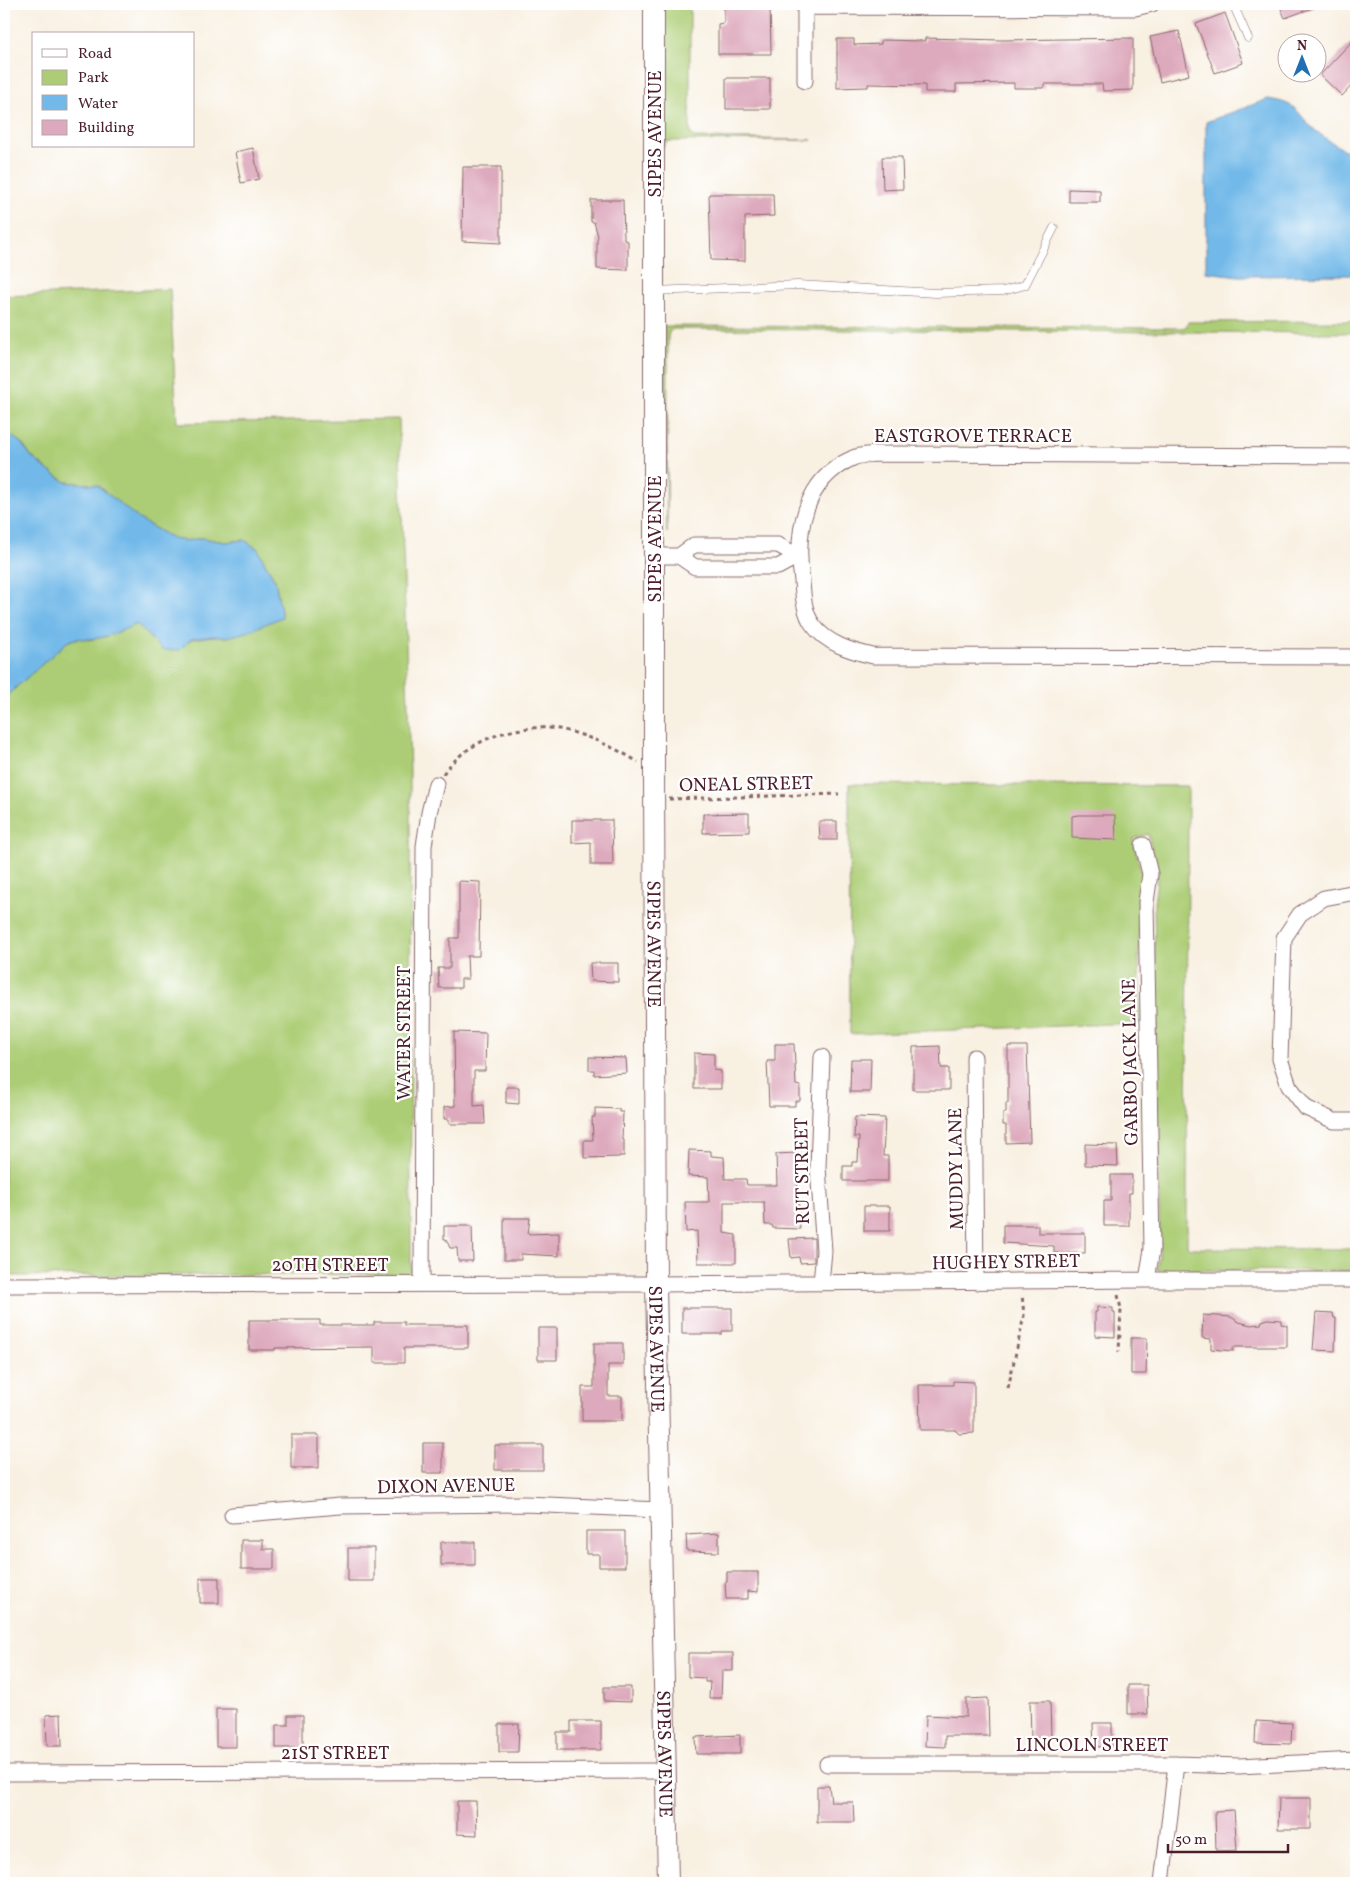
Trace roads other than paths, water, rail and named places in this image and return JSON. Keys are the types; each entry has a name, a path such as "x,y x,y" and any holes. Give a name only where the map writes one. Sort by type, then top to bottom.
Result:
{"street":[{"name":"SIPES AVENUE","path":"654,4 656,1284 668,1883"},
{"path":"805,81 805,5 1136,8 1152,4"},
{"name":"EASTGROVE TERRACE","path":"1356,456 875,454 854,457 834,468 816,486 803,518 798,556 805,606 813,625 829,639 850,651 872,656 1356,657"},
{"path":"654,556 678,556 694,545 778,545 798,556"},
{"path":"727,545 727,568"},
{"path":"678,556 694,568 778,567 798,556"},
{"name":"WATER STREET","path":"422,1284 424,846 436,784"},
{"name":"GARBO JACK LANE","path":"1143,845 1150,874 1146,902 1152,1249 1146,1280"},
{"path":"1356,892 1324,898 1300,914 1284,938 1280,1059 1289,1086 1306,1108 1334,1121 1356,1121"},
{"name":"RUT STREET","path":"821,1283 824,1251 818,1168 822,1057"},
{"name":"MUDDY LANE","path":"974,1057 976,1282"},
{"name":"HUGHEY STREET","path":"656,1284 1356,1280"},
{"name":"20TH STREET","path":"4,1285 656,1284"},
{"name":"DIXON AVENUE","path":"232,1515 340,1506 526,1504 660,1510"},
{"name":"LINCOLN STREET","path":"827,1764 1176,1764 1239,1766 1356,1760"},
{"path":"1162,1883 1176,1764"},
{"name":"21ST STREET","path":"4,1773 666,1771"}],"lane":[{"path":"1233,4 1248,38"},
{"path":"654,291 798,286 936,293 1003,291 1025,285 1054,228"}],"water":[{"path":"1268,99 1279,101 1292,107 1321,135 1356,157 1356,275 1239,276 1206,272 1206,122"},
{"path":"4,430 21,443 32,457 66,482 97,485 139,519 170,537 184,541 202,538 225,542 244,540 258,549 275,580 282,617 247,632 227,637 213,636 191,639 180,650 162,650 137,624 102,638 75,639 67,642 4,698"}]}
